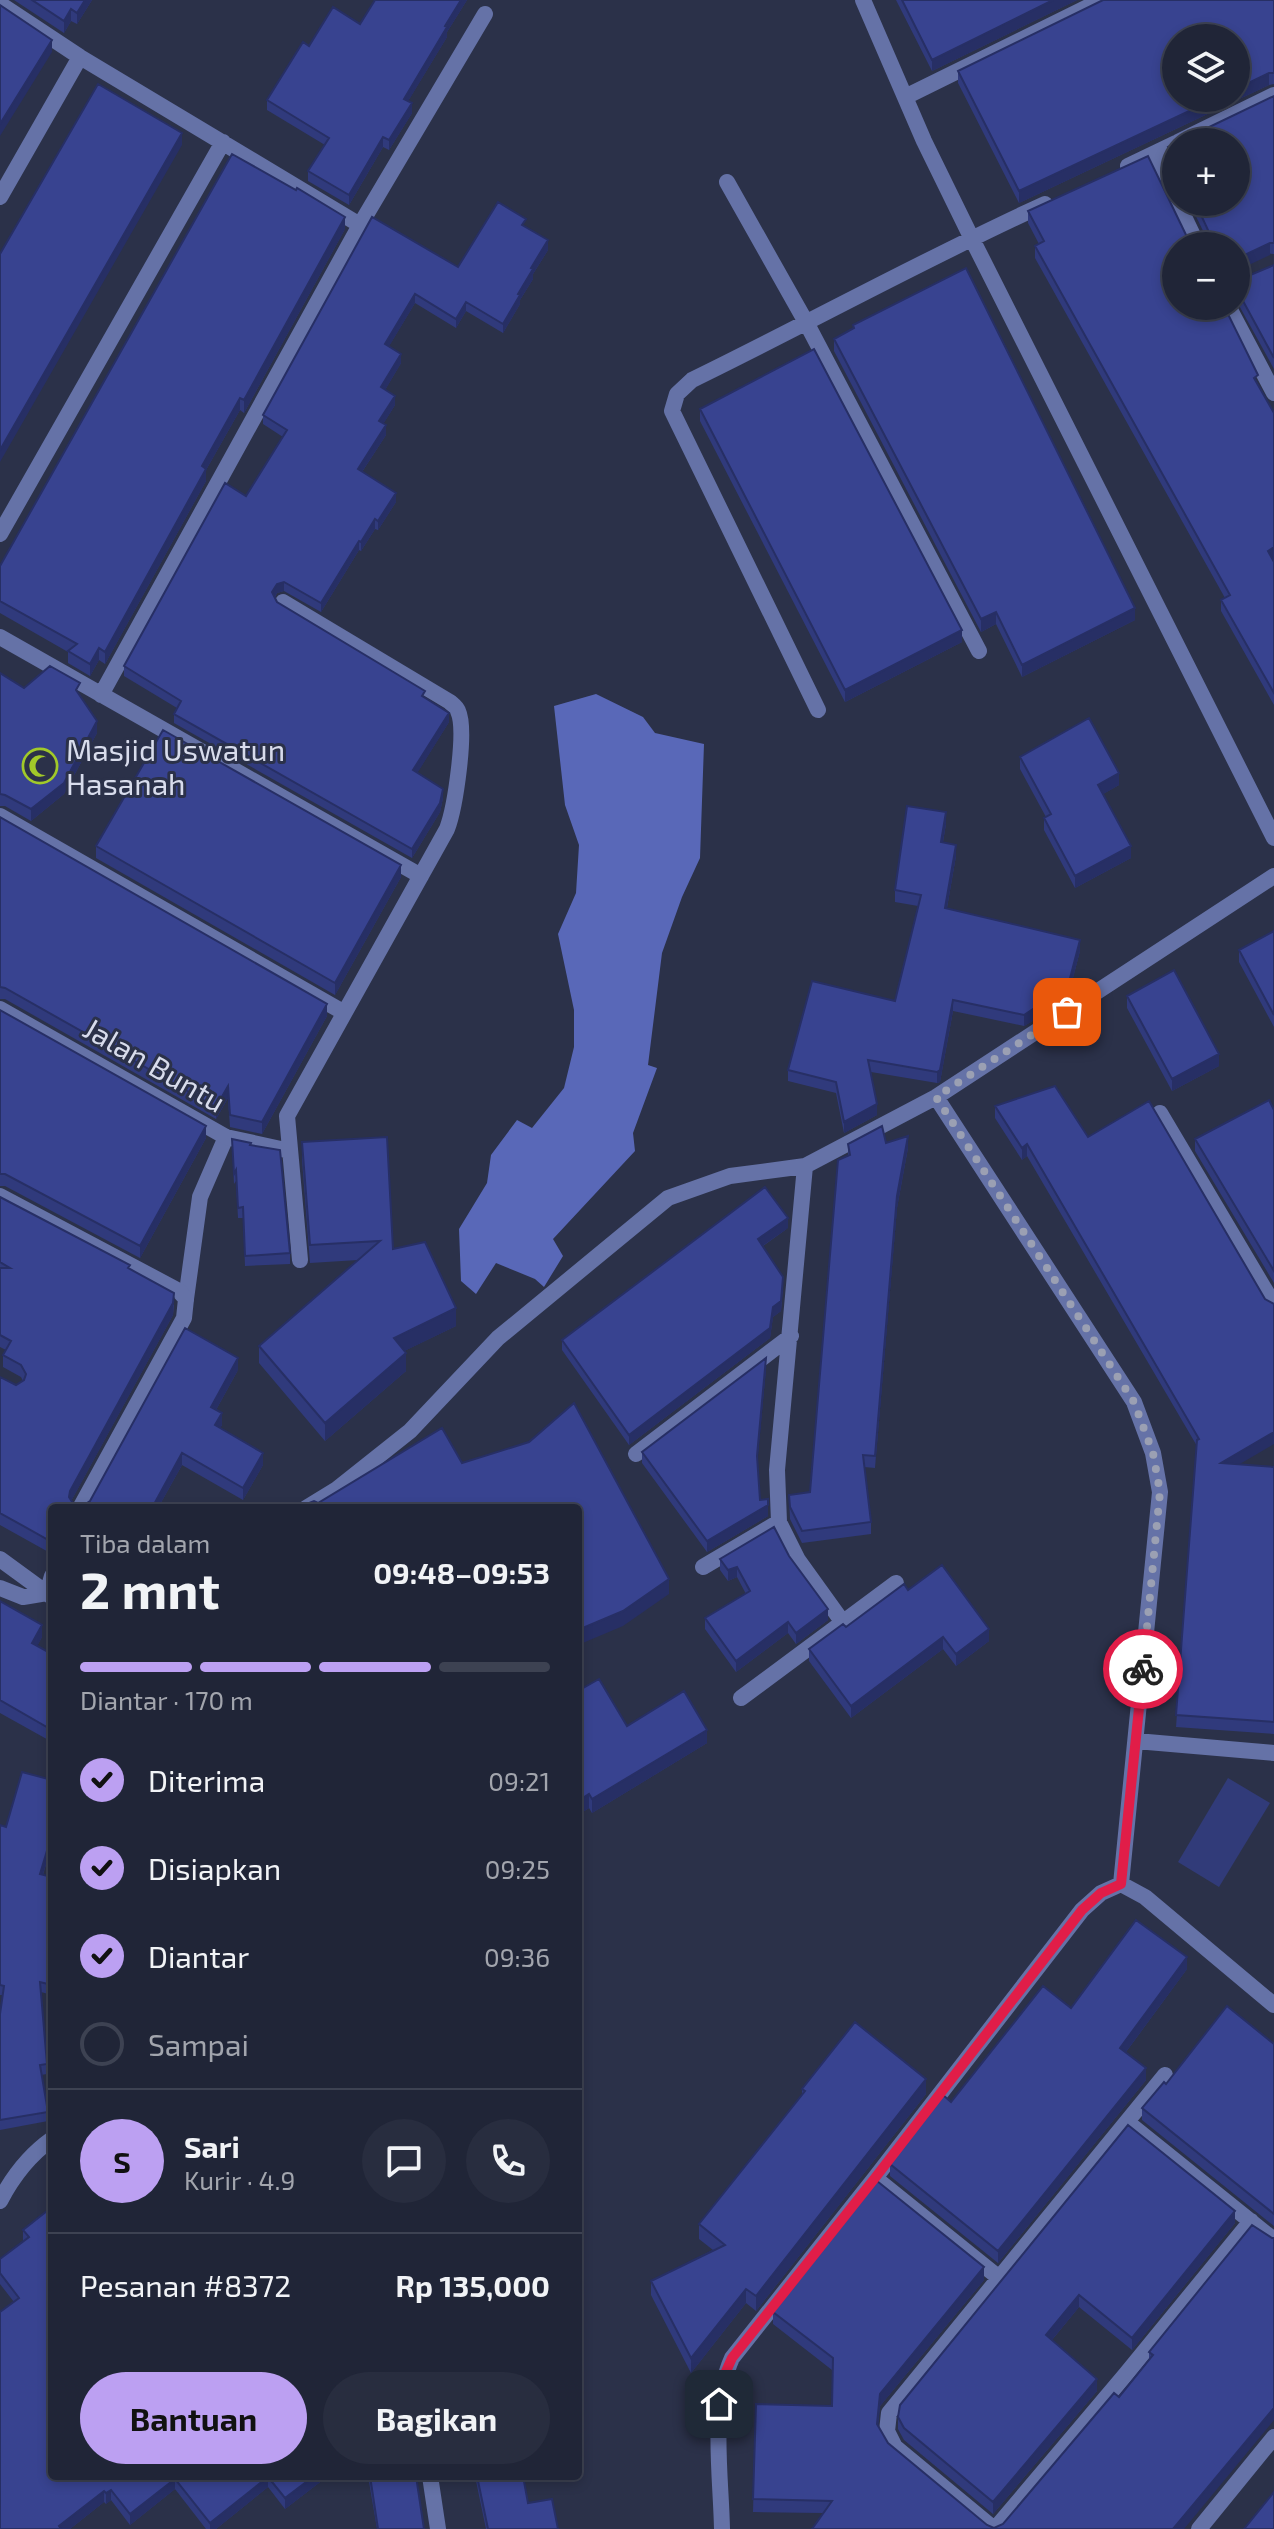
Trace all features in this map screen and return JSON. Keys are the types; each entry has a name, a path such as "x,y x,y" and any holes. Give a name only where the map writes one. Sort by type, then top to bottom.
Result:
{"street":[{"path":"863,0 971,237 1274,838"},
{"path":"905,97 1102,0"},
{"path":"0,4 80,57 360,225"},
{"path":"101,695 360,225 485,14"},
{"path":"0,197 80,57"},
{"path":"1207,128 1274,95"},
{"path":"0,534 223,142"},
{"path":"1112,173 1162,150"},
{"path":"1154,154 1162,170"},
{"path":"727,182 807,324 979,651"},
{"path":"818,710 672,411 677,394 692,380 807,324 971,237 1056,199"},
{"path":"1235,320 1274,393"},
{"path":"283,602 450,702 458,709 461,729 453,813 287,1116 300,1260"},
{"path":"0,637 421,876"},
{"path":"0,816 343,1012"},
{"path":"313,1504 337,1489 410,1431 498,1338 668,1198 730,1176 805,1166 936,1097 1274,876"},
{"name":"Jalan Buntu","path":"0,1009 226,1137 290,1151"},
{"path":"936,1097 1134,1402 1153,1453 1160,1492 1121,1884"},
{"path":"1160,1113 1268,1281 1274,1305"},
{"path":"82,1504 184,1318 200,1197 226,1137"},
{"path":"805,1166 777,1470 779,1522 798,1560 844,1624"},
{"path":"0,1196 179,1291 186,1299"},
{"path":"636,1454 791,1336"},
{"path":"703,1567 779,1522"},
{"path":"0,1559 48,1594"},
{"path":"741,1698 896,1583"},
{"path":"0,1588 23,1597 48,1595"},
{"path":"1136,1741 1274,1753"},
{"path":"1121,1884 1145,1897 1274,2005"},
{"path":"722,2529 719,2404 723,2378 732,2358 1082,1910 1101,1893 1121,1884"},
{"path":"1165,2075 889,2413 887,2431 895,2447 994,2529 1251,2221"},
{"path":"1127,2122 1274,2240"},
{"path":"0,2201 11,2180 34,2152 48,2142"},
{"path":"875,2178 998,2277"},
{"path":"1199,2529 1274,2437"},
{"path":"431,2480 438,2529"}],"shaded area":[{"path":"596,694 643,717 655,733 704,744 700,858 662,953 648,1065 657,1068 633,1133 635,1151 553,1239 563,1256 544,1287 535,1279 496,1263 476,1294 461,1281 459,1229 487,1183 491,1155 517,1120 532,1128 564,1088 574,1047 574,1010 558,934 576,893 579,845 565,805 554,706"},
{"path":"1228,1778 1270,1803 1219,1887 1178,1862"}],"building":[{"path":"32,0 85,0 77,13 71,9 64,21"},
{"path":"375,0 461,0 404,99 412,103 389,140 383,137 349,195 308,171 329,138 267,100 303,42 309,46 333,7 360,24"},
{"path":"902,0 1053,0 932,60"},
{"path":"1103,0 1274,0 1274,73 1250,82 1250,24 1162,24 1162,112 1187,112 1019,191 958,71"},
{"path":"0,5 52,40 0,124"},
{"path":"98,84 182,133 0,450 0,254"},
{"path":"1274,96 1274,243 1250,252 1250,232 1208,232 1202,216 1250,216 1250,128 1207,128 1241,112 1250,112 1250,108"},
{"path":"232,154 345,217 244,400 240,398 202,466 206,469 105,652 99,648 90,664 68,651 77,644 0,601 0,566"},
{"path":"1148,156 1162,185 1162,216 1177,216 1185,232 1162,232 1162,320 1231,320 1258,375 1254,378 1274,413 1274,547 1268,551 1274,562 1274,693 1221,600 1230,595 1035,246 1044,241 1028,211"},
{"path":"498,202 526,219 522,225 548,240 531,268 520,295 503,324 466,302 456,319 415,294 385,344 401,354 381,387 395,396 379,421 386,425 358,469 396,493 378,521 375,519 359,541 321,603 284,582 277,584 272,592 277,602 425,691 422,696 449,713 413,770 443,789 440,803 412,849 174,714 181,701 124,666 225,483 246,496 287,430 263,415 372,217 458,267"},
{"path":"1274,265 1274,358 1250,314 1250,275"},
{"path":"966,268 1135,608 1022,665 996,612 981,619 834,339 854,328 853,325"},
{"path":"814,349 962,630 845,690 700,409"},
{"name":"Masjid Uswatun Hasanah","path":"50,666 80,683 76,690 97,721 64,783 31,809 0,794 0,673 24,688"},
{"path":"1089,718 1119,773 1098,785 1131,846 1075,876 1044,818 1051,814 1020,757"},
{"path":"163,730 401,865 335,983 96,846"},
{"path":"907,806 946,812 941,842 956,845 945,908 1080,940 1068,986 1063,990 1042,984 1036,1007 1024,1015 953,1000 940,1070 937,1072 868,1060 877,1104 844,1122 836,1082 788,1070 812,981 895,1001 921,895 895,890"},
{"path":"0,817 327,1004 262,1122 230,1115 228,1086 216,1107 0,987"},
{"path":"1274,931 1274,1015 1239,950"},
{"path":"1174,970 1219,1054 1172,1079 1127,996"},
{"path":"0,1010 206,1126 140,1246 0,1174"},
{"path":"1055,1086 1088,1137 1149,1101 1265,1299 1274,1304 1274,1432 1221,1463 1274,1467 1274,1722 1176,1715 1199,1439 1027,1144 1022,1148 995,1106"},
{"path":"1269,1100 1274,1110 1274,1271 1195,1139"},
{"path":"882,1126 886,1143 908,1136 897,1196 875,1456 863,1455 871,1522 802,1531 790,1507 789,1495 810,1492 838,1160 850,1155 848,1144"},
{"path":"387,1137 393,1249 425,1242 456,1308 394,1338 406,1353 325,1423 259,1346 380,1241 310,1245 302,1142"},
{"path":"232,1139 280,1150 290,1253 245,1256 243,1207 238,1208"},
{"path":"765,1187 788,1218 758,1239 783,1277 781,1301 773,1307 770,1328 629,1435 562,1340"},
{"path":"0,1197 130,1265 128,1268 174,1293 173,1303 70,1491 69,1497 73,1504 48,1504 48,1540 0,1513 0,1377 16,1385 24,1380 26,1374 21,1365 3,1355 11,1341 0,1335 0,1268 10,1268 0,1262"},
{"path":"185,1328 238,1358 211,1407 222,1413 215,1425 263,1453 243,1488 182,1453 154,1504 86,1504 90,1501"},
{"path":"766,1358 757,1456 760,1500 768,1499 768,1505 707,1541 642,1452"},
{"path":"574,1403 669,1579 623,1611 582,1628 582,1504 309,1504 314,1501 318,1503 442,1428 462,1463 529,1442"},
{"path":"774,1527 789,1556 828,1609 796,1633 788,1622 736,1661 705,1618 750,1591 737,1567 728,1570 720,1559"},
{"path":"942,1565 989,1629 956,1654 943,1637 851,1706 809,1649 843,1624 846,1627 904,1584 908,1590"},
{"path":"0,1601 42,1625 32,1643 48,1652 48,1728 0,1700"},
{"path":"599,1679 627,1726 684,1691 707,1730 592,1799 589,1794 582,1798 582,1689"},
{"path":"22,1772 48,1779 48,1847 40,1874 48,1876 48,1984 40,1982 47,2064 40,2065 48,2112 0,2120 0,2014 4,1986 0,1985 0,1825 6,1827"},
{"path":"1136,1920 1187,1957 1120,2048 1146,2068 998,2251 890,2164 943,2095 951,2102 1043,1986 1071,2008"},
{"path":"1227,2006 1274,2044 1274,2214 1142,2108 1164,2082 1166,2084"},
{"path":"855,2022 926,2079 756,2296 746,2289 691,2358 651,2281 725,2245 699,2224 805,2091 802,2089"},
{"path":"1128,2125 1235,2211 1132,2338 1079,2295 1046,2335 1097,2379 993,2502 904,2428 898,2417 900,2405"},
{"path":"877,2181 984,2267 880,2394 877,2424 888,2443 987,2525 994,2528 1003,2524 1114,2393 1119,2397 1153,2355 1149,2352 1252,2225 1274,2238 1274,2408 1173,2529 812,2529 832,2501 753,2499 756,2404 832,2406 833,2358 773,2312"},
{"path":"48,2210 48,2480 174,2480 130,2514 111,2490 104,2491 59,2526 61,2529 0,2529 0,2312 19,2298 0,2273 0,2259 29,2237 23,2230"},
{"path":"176,2480 264,2480 210,2523"},
{"path":"270,2480 309,2480 285,2498"},
{"path":"371,2480 417,2480 424,2529 378,2529"},
{"path":"478,2480 524,2480 528,2503 552,2499 558,2529 488,2529"},
{"path":"1274,2492 1274,2529 1244,2529"}],"way so far":[{"path":"1067,1012 936,1097 1134,1402 1153,1453 1160,1492 1143,1669"}],"place":[{"name":"Masjid Uswatun Hasanah","path":"40,766"}],"route":[{"path":"719,2404 723,2378 732,2358 1082,1910 1101,1893 1121,1884 1143,1669"}]}
